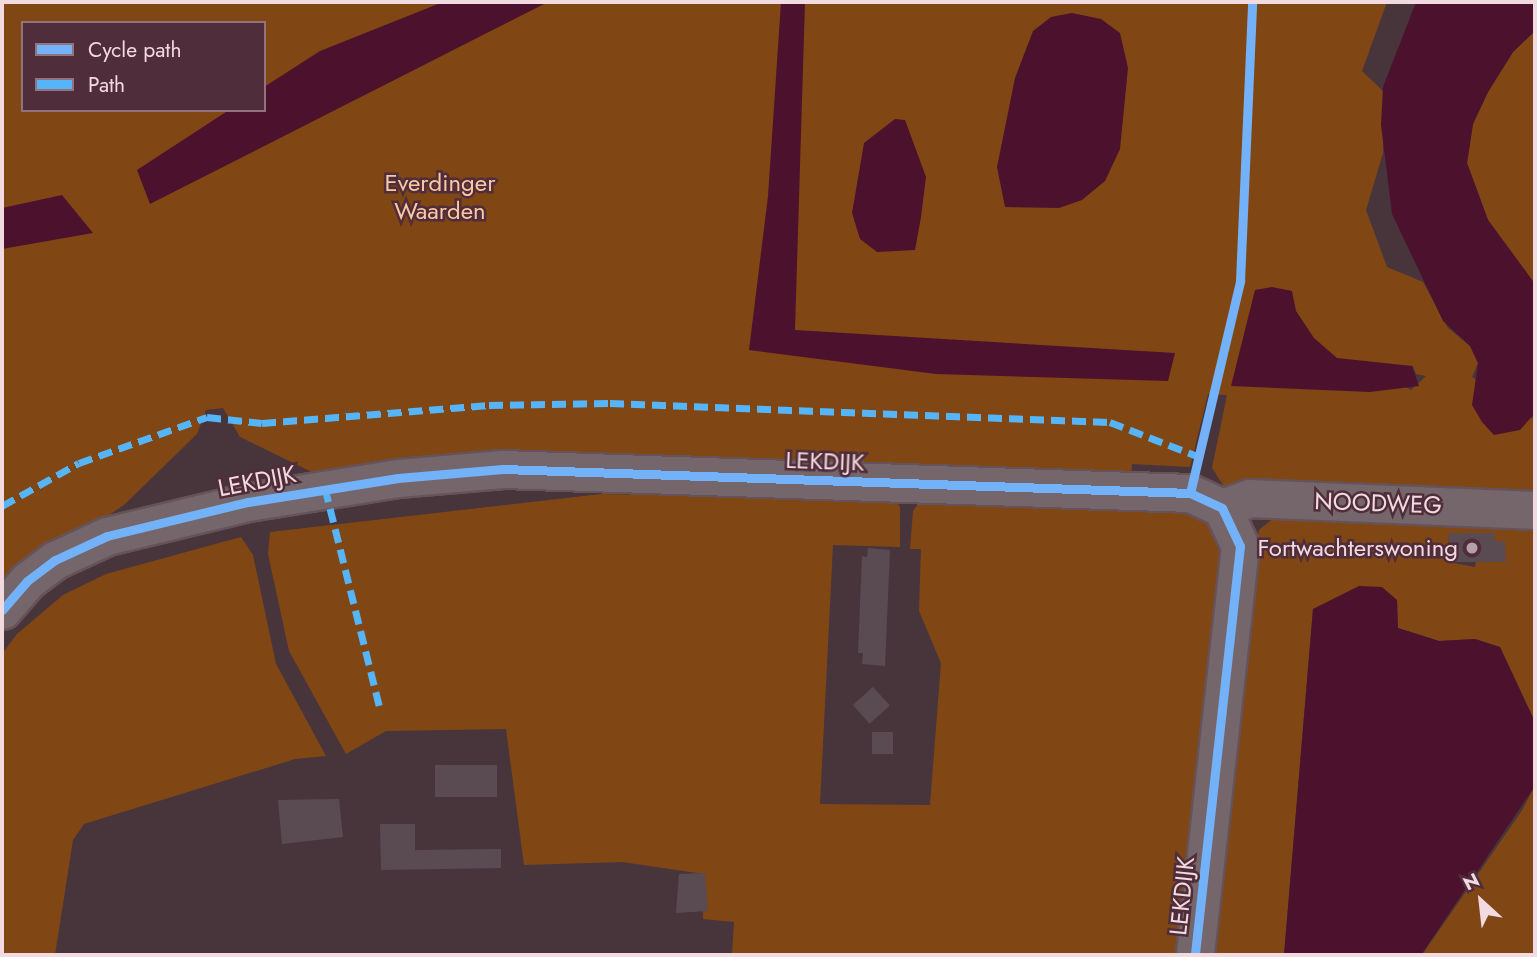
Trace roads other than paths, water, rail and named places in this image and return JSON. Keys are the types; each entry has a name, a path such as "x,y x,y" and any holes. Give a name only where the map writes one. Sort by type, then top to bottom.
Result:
{"street":[{"name":"LEKDIJK","path":"2,610 27,581 55,560 107,536 274,497 437,474 503,469 1190,492 1222,508 1240,546 1195,955"},
{"name":"NOODWEG","path":"1222,508 1250,498 1535,510"}],"place":[{"name":"Fortwachterswoning","path":"1472,548"}],"park label":[{"name":"Everdinger Waarden","path":"440,197"}]}
